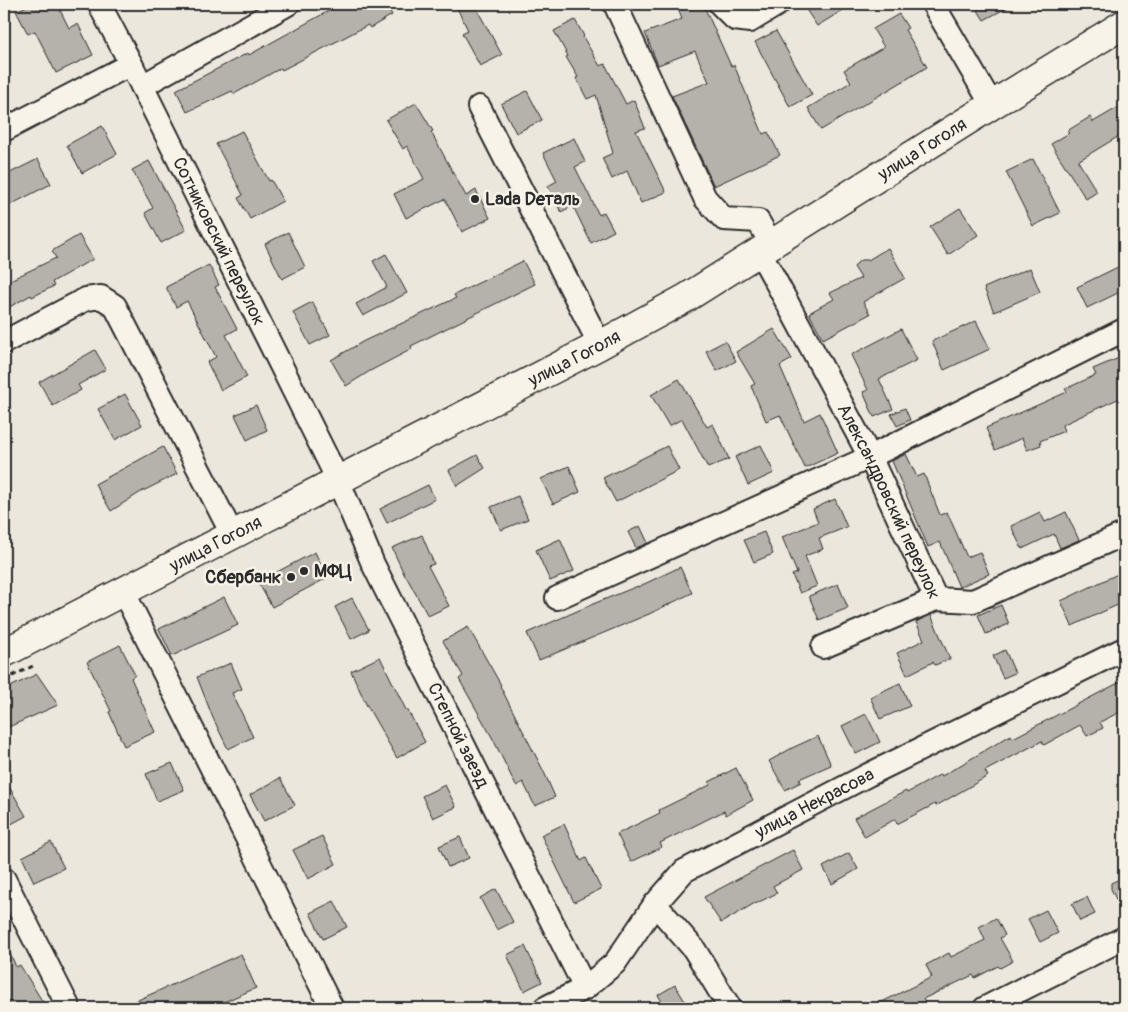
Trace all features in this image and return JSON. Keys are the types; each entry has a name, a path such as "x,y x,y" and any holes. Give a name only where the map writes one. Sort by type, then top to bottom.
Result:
{"main road":[{"name":"улица Гоголя","path":"4,653 686,298 1124,24"}],"street":[{"name":"Сотниковский переулок","path":"99,4 131,64 338,480"},
{"path":"142,86 288,4"},
{"name":"Александровский переулок","path":"615,4 705,198 724,219 758,221 766,249 870,457 936,599 973,601 1124,534"},
{"path":"720,4 735,19 750,21 778,4"},
{"path":"933,4 992,105"},
{"path":"4,130 131,64"},
{"path":"478,107 600,344"},
{"path":"4,342 86,299 102,296 115,306 232,534"},
{"path":"556,598 870,457 1124,330"},
{"name":"Степной заезд","path":"338,480 373,564 585,988"},
{"path":"123,591 332,1008"},
{"path":"823,647 936,599"},
{"name":"улица Некрасова","path":"545,1008 585,988 616,963 655,904 684,871 868,775 1124,649"},
{"path":"4,879 69,1008"},
{"path":"655,904 694,949 730,1008"},
{"path":"985,1008 1124,938"}],"path":[{"path":"4,680 35,665"}],"building":[{"path":"31,4 57,4 69,28 78,24 93,55 56,73 35,31 28,34 16,11"},
{"path":"341,4 386,4 392,15 370,28 368,25 282,70 281,68 234,94 232,91 187,112 176,90 248,53 249,55"},
{"path":"455,4 474,4 502,55 480,66 462,33 468,30"},
{"path":"676,4 703,4 731,66 734,65 763,134 768,132 780,155 714,186 672,96 709,82 695,51 658,65 645,33 682,19"},
{"path":"818,4 853,4 817,26 807,11"},
{"path":"974,4 1014,4 984,20"},
{"path":"899,14 908,28 905,30 927,67 821,130 808,108 851,82 844,70 884,47 873,29"},
{"path":"575,20 600,66 605,64 626,104 634,100 645,128 636,131 666,192 641,203 627,171 612,179 602,158 613,153 596,95 587,99 576,78 578,77 566,57 568,56 554,31"},
{"path":"776,31 812,95 790,107 755,42"},
{"path":"527,91 542,120 516,133 501,104"},
{"path":"416,103 433,131 431,132 466,196 476,190 490,218 462,232 445,199 406,218 394,194 424,179 407,146 403,149 386,120"},
{"path":"1124,104 1124,133 1078,161 1097,192 1086,199 1051,144 1069,133 1067,131 1090,117 1093,122"},
{"path":"102,126 117,154 82,173 67,145"},
{"path":"242,131 269,181 271,180 283,201 250,219 238,198 243,195 216,144"},
{"path":"574,138 585,162 575,167 599,215 604,212 614,231 591,243 573,206 561,212 548,186 557,181 543,153"},
{"path":"38,159 51,184 4,208 4,176"},
{"path":"1033,159 1060,213 1033,226 1006,172"},
{"path":"149,161 186,230 161,243 145,213 153,208 132,170"},
{"path":"960,208 978,235 948,255 930,227"},
{"path":"288,232 305,267 282,279 265,244"},
{"path":"79,235 93,259 52,282 54,286 32,297 31,295 4,310 4,283 56,258 52,251"},
{"path":"888,248 905,278 863,302 870,314 823,339 809,313 834,299 830,293 861,278 854,267 858,262 868,260"},
{"path":"386,254 407,293 363,316 356,304 387,287 373,261"},
{"path":"523,261 535,284 411,346 412,349 346,386 331,360 364,341 456,298 454,295"},
{"path":"1124,264 1124,290 1087,308 1077,287"},
{"path":"209,265 219,285 215,287 237,329 226,335 247,377 221,390 207,362 216,357 187,301 176,307 166,287"},
{"path":"1030,268 1040,292 994,312 984,288"},
{"path":"312,302 330,335 310,345 293,312"},
{"path":"976,321 990,349 944,370 932,341"},
{"path":"774,329 792,359 780,366 804,421 820,413 838,453 805,468 780,415 766,421 751,386 755,384 736,352"},
{"path":"901,329 917,360 879,379 893,409 874,417 863,392 868,390 851,355"},
{"path":"725,341 736,361 717,371 706,351"},
{"path":"95,350 106,369 78,385 81,390 53,406 39,382"},
{"path":"1124,356 1124,396 1062,425 1064,431 1040,441 1041,445 1027,450 1022,438 995,450 986,428 1067,392 1065,389 1096,375 1093,369"},
{"path":"679,379 707,427 713,424 729,459 708,468 682,419 669,426 651,395"},
{"path":"125,394 142,425 115,440 98,409"},
{"path":"256,405 267,430 247,440 235,415"},
{"path":"905,408 910,420 897,426 891,414"},
{"path":"761,445 774,473 748,485 735,457"},
{"path":"667,446 679,470 616,502 603,478"},
{"path":"163,447 177,474 141,492 111,511 95,484"},
{"path":"906,454 917,477 924,474 940,515 947,512 967,557 980,552 989,574 959,587 940,542 928,547 892,461"},
{"path":"477,455 485,468 457,486 449,470"},
{"path":"569,466 580,492 553,504 541,479"},
{"path":"428,485 435,499 387,523 380,509"},
{"path":"518,496 528,519 501,530 491,507"},
{"path":"835,499 847,527 819,538 823,549 805,556 817,586 800,593 792,575 797,573 782,537 818,522 813,509"},
{"path":"1040,512 1045,522 1066,512 1079,540 1060,548 1054,534 1022,549 1011,526"},
{"path":"640,526 648,543 636,548 628,532"},
{"path":"764,532 773,554 754,562 744,540"},
{"path":"422,535 434,564 428,566 449,606 428,616 405,576 392,548"},
{"path":"560,539 574,571 550,581 536,550"},
{"path":"315,552 327,578 272,607 258,582"},
{"path":"680,567 692,593 649,614 539,660 527,633 593,604 638,587"},
{"path":"1124,571 1124,602 1072,626 1061,601"},
{"path":"838,584 848,608 819,620 809,596"},
{"path":"224,597 238,625 172,656 159,629"},
{"path":"352,598 369,630 351,639 335,607"},
{"path":"1001,605 1009,624 986,634 978,615"},
{"path":"931,615 950,659 935,665 933,662 907,675 897,653 924,640 916,622"},
{"path":"468,627 501,685 555,797 535,806 523,782 516,786 493,739 459,679 463,676 443,641"},
{"path":"120,645 135,675 131,678 155,732 124,746 109,712 111,711 87,662"},
{"path":"1005,650 1015,673 1003,678 993,656"},
{"path":"380,657 406,710 425,742 397,758 366,704 351,671"},
{"path":"231,663 242,689 232,693 253,737 228,749 213,718 197,677"},
{"path":"37,674 58,705 4,729 4,690"},
{"path":"1124,680 1124,710 1100,722 1103,728 1087,736 1080,725 1044,745 1042,741 985,771 988,776 936,806 935,804 897,824 895,819 865,837 854,818 906,791 907,793 941,774 942,776 1011,735 1013,738"},
{"path":"900,683 910,706 880,719 870,697"},
{"path":"866,714 880,742 856,754 842,726"},
{"path":"818,736 831,765 799,779 801,782 785,790 769,761"},
{"path":"172,763 184,790 157,801 146,774"},
{"path":"736,768 753,800 726,815 724,811 660,843 662,847 631,862 617,834 660,813 659,810 710,785 709,782"},
{"path":"4,778 26,816 4,828"},
{"path":"280,778 295,805 264,821 250,795"},
{"path":"445,785 456,807 433,818 422,796"},
{"path":"564,824 581,861 586,858 601,889 574,902 541,835"},
{"path":"322,836 336,864 308,879 293,850"},
{"path":"460,837 469,858 448,867 439,846"},
{"path":"51,842 64,868 34,882 22,857"},
{"path":"793,850 803,870 773,886 777,893 755,903 721,923 704,897"},
{"path":"849,853 858,869 832,884 823,867"},
{"path":"1124,877 1124,915 1111,889 1111,883"},
{"path":"496,889 513,922 497,930 480,898"},
{"path":"1087,897 1095,914 1080,921 1072,904"},
{"path":"334,901 347,927 323,939 310,913"},
{"path":"1046,910 1058,933 1040,942 1028,919"},
{"path":"996,918 1005,935 1000,938 1013,961 1000,968 998,966 975,978 973,975 923,999 925,1001 911,1008 870,1008 932,977 926,965 949,953 951,957 985,940 979,927"},
{"path":"4,939 16,967 20,965 44,1004 35,1008 11,1008 4,993"},
{"path":"525,946 542,982 524,991 507,955"},
{"path":"241,954 256,988 210,1008 120,1008"},
{"path":"675,985 689,1008 666,1008 658,995"}],"place":[{"name":"Lada Dеталь","path":"475,199"},
{"name":"МФЦ","path":"304,571"},
{"name":"Сбербанк","path":"291,577"}]}
